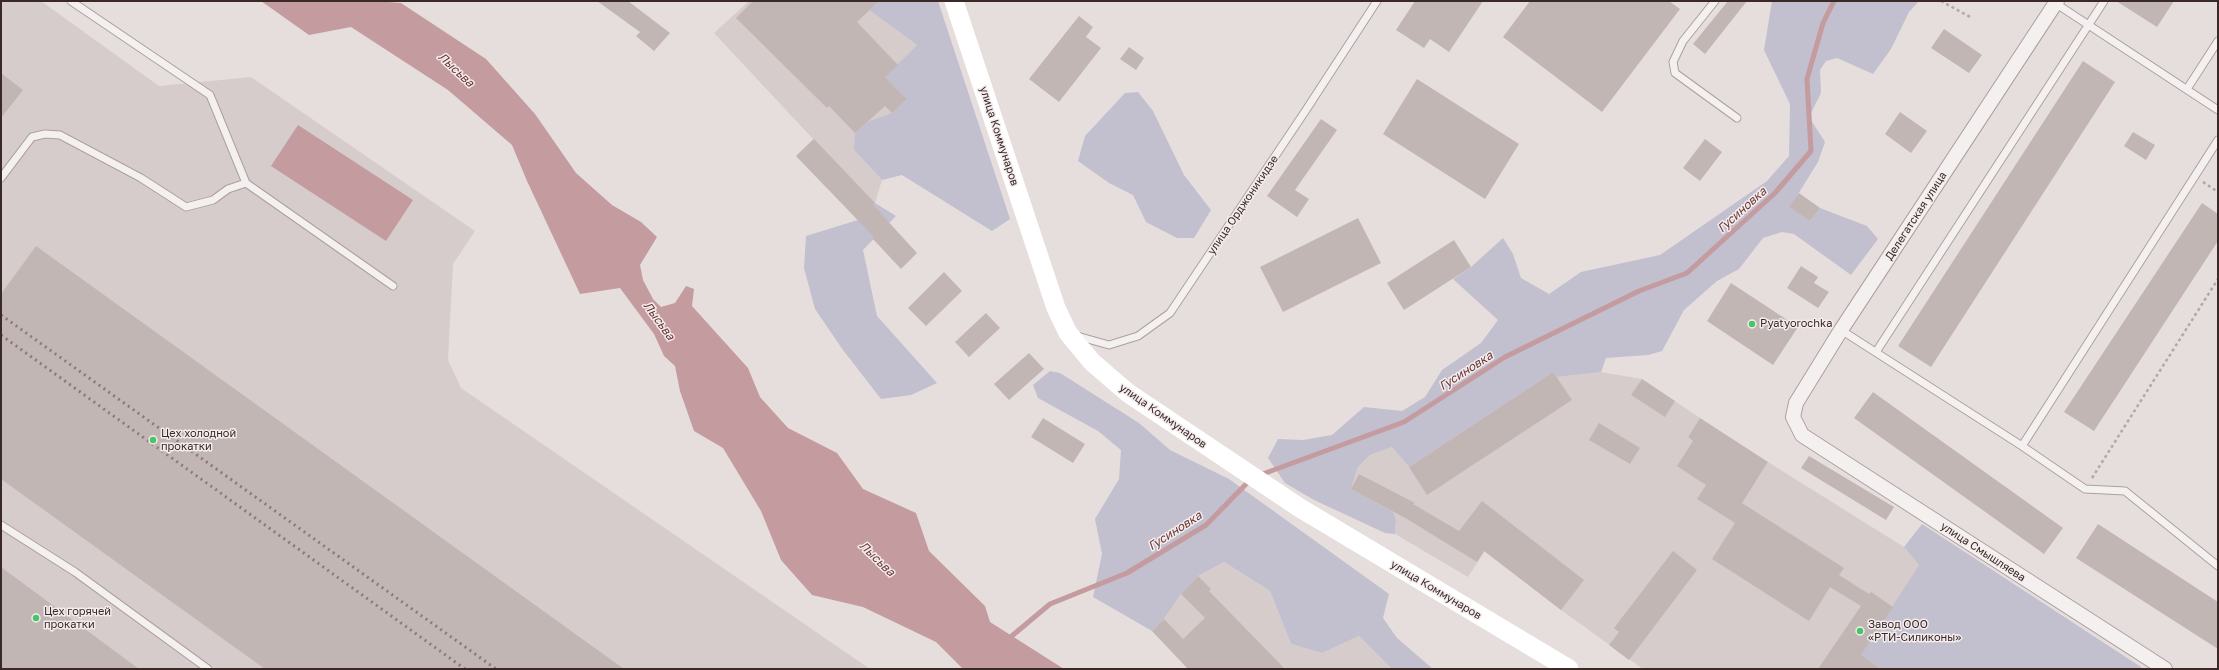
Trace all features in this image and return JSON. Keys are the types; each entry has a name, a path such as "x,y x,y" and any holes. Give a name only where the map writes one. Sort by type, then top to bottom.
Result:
{"main road":[{"name":"улица Коммунаров","path":"954,1 1056,308 1068,333 1092,362 1128,393 1300,508 1569,669"}],"street":[{"name":"Делегатская улица","path":"1802,435 1793,417 1796,403 1841,330 2056,2"},
{"name":"улица Смышляева","path":"1802,435 2165,669"}],"lane":[{"path":"71,1 210,96 246,183 393,286"},
{"name":"улица Орджоникидзе","path":"1068,333 1109,345 1138,336 1170,313 1306,110 1376,1"},
{"path":"1715,1 1683,41 1673,62 1675,73 1737,118"},
{"path":"1876,352 2104,1"},
{"path":"2056,2 2088,25 2218,110"},
{"path":"2187,89 2218,41"},
{"path":"1,178 32,137 45,134 60,135 141,178 186,207 213,200 228,189 246,183"},
{"path":"2022,446 2218,140"},
{"path":"1841,330 2022,446 2085,489 2125,491 2218,566"},
{"path":"1,525 75,572 208,669"}],"path":[{"path":"1941,1 1972,18"},
{"path":"2194,176 2218,192"},
{"path":"2085,489 2218,279"}],"shaded area":[{"path":"1,1 41,1 159,86 251,77 475,231 453,264 448,360 461,388 870,669 1,669"},
{"path":"749,1 879,1 869,10 917,45 886,77 907,99 892,113 869,121 854,150 882,180 875,203 858,220 796,156 813,139 714,33"},
{"path":"879,1 938,1 1010,219 992,231 902,175 882,180 854,150 855,133 869,121 892,113 907,99 885,77 917,45 869,10"},
{"path":"1772,1 1919,1 1909,12 1891,49 1873,74 1837,58 1826,61 1820,70 1821,93 1809,117 1825,142 1818,162 1790,207 1810,221 1820,208 1867,226 1878,239 1851,275 1794,234 1782,232 1763,238 1739,269 1717,281 1684,310 1662,351 1648,355 1606,358 1601,372 1557,377 1553,372 1409,467 1392,447 1370,455 1358,467 1351,489 1393,512 1396,520 1395,534 1385,533 1314,500 1285,483 1268,458 1278,439 1303,440 1332,435 1364,407 1402,411 1425,397 1442,370 1481,343 1498,320 1453,279 1471,267 1503,238 1513,254 1521,278 1549,294 1581,272 1660,255 1767,181 1789,156 1790,104 1764,50"},
{"path":"1138,92 1153,111 1184,175 1211,210 1194,238 1177,238 1146,222 1133,195 1109,183 1078,161 1085,136 1125,93"},
{"path":"875,203 896,216 863,250 877,316 937,383 911,395 881,399 843,350 815,309 804,268 806,236 858,220"},
{"path":"1050,371 1060,373 1139,423 1170,450 1229,479 1389,594 1383,618 1397,638 1433,669 1392,669 1359,636 1322,653 1291,644 1270,591 1224,562 1198,576 1181,594 1164,619 1152,631 1093,597 1102,554 1095,519 1119,479 1121,450 1098,431 1038,398 1033,385"},
{"path":"1553,372 1557,377 1601,372 1642,379 1700,418 1688,437 1756,481 1768,462 1904,547 1919,565 1893,607 1881,669 1643,669 1561,610 1485,551 1468,577 1395,534 1396,520 1351,489 1358,467 1370,455 1392,447 1409,467"},
{"path":"1922,524 2141,667 2140,669 1881,669 1861,655 1919,565 1904,547"},
{"path":"1224,562 1270,591 1291,644 1322,653 1359,636 1392,669 1188,669 1152,631 1164,619 1181,594 1198,576"}],"water":[{"name":"Лысьва","path":"261,1 375,1 401,3 486,59 535,114 576,173 612,205 641,222 657,237 640,265 643,280 653,299 661,307 675,303 686,286 694,289 692,306 748,368 760,397 788,428 837,453 863,489 916,513 929,551 985,606 990,622 1064,669 963,669 936,642 863,607 812,595 781,560 761,511 723,448 694,431 680,391 675,366 664,356 654,334 620,288 580,294 527,181 512,145 448,90 351,27 309,35"},
{"path":"298,125 413,200 386,241 271,166"}],"building":[{"path":"597,1 628,1 670,33 654,51 636,36 640,32"},
{"path":"753,1 879,1 857,22 898,65 885,77 907,99 892,113 885,106 855,133 829,106 827,108 736,18"},
{"path":"1415,1 1483,1 1449,52 1430,39 1424,48 1396,30"},
{"path":"1530,1 1669,1 1680,9 1602,112 1503,37"},
{"path":"1728,1 1747,1 1705,54 1693,44"},
{"path":"2116,1 2174,1 2157,27"},
{"path":"1079,16 1093,27 1086,37 1101,48 1059,102 1029,79"},
{"path":"1944,29 1982,55 1969,73 1931,48"},
{"path":"1129,47 1144,58 1136,70 1120,59"},
{"path":"2083,61 2115,82 1931,367 1898,346"},
{"path":"1,73 23,90 1,118"},
{"path":"1417,79 1519,144 1485,199 1383,134"},
{"path":"1900,112 1927,131 1911,153 1885,134"},
{"path":"1321,119 1337,130 1295,190 1309,199 1297,217 1267,196"},
{"path":"2133,132 2155,145 2146,160 2124,146"},
{"path":"814,139 875,203 873,205 917,253 901,269 872,238 874,237 796,156"},
{"path":"1705,139 1722,152 1700,181 1683,168"},
{"path":"1799,193 1820,208 1810,221 1789,207"},
{"path":"2202,203 2218,214 2218,241 2094,431 2064,412"},
{"path":"1358,218 1381,263 1283,312 1260,267"},
{"path":"1454,240 1471,267 1404,310 1387,283"},
{"name":"Цех холодной прокатки","path":"36,246 624,669 265,669 1,479 1,294"},
{"path":"1801,266 1818,277 1814,283 1829,292 1818,308 1787,288"},
{"path":"944,272 962,291 926,326 908,308"},
{"path":"1731,283 1798,327 1773,365 1707,321"},
{"path":"986,313 1000,328 969,357 955,342"},
{"path":"1029,353 1044,369 1009,400 994,384"},
{"path":"1553,372 1572,400 1427,495 1409,467"},
{"path":"1642,379 1675,401 1665,417 1631,395"},
{"path":"1873,392 2063,528 2044,554 1854,418"},
{"path":"1043,418 1085,444 1073,463 1031,437"},
{"path":"1700,418 1768,462 1742,503 1844,568 1839,575 1869,594 1871,592 1893,607 1861,655 1881,669 1818,669 1861,606 1830,587 1809,621 1712,559 1735,523 1697,499 1706,485 1677,466 1693,441 1688,437"},
{"path":"1599,423 1640,448 1630,464 1589,440"},
{"path":"1809,456 1894,507 1886,520 1801,468"},
{"path":"1359,474 1415,503 1413,504 1459,531 1482,501 1584,580 1561,610 1484,551 1477,562 1407,519 1351,489"},
{"path":"2098,524 2218,602 2218,649 2076,558"},
{"path":"1673,551 1697,570 1629,660 1609,645 1619,632 1614,628"},
{"name":"Цех горячей прокатки","path":"1,567 139,669 1,669"},
{"path":"1198,576 1211,589 1209,591 1285,669 1188,669 1152,631 1164,619 1183,639 1205,618 1181,594"}],"waterway":[{"name":"Гусиновка","path":"1260,475 1404,422 1505,357 1639,291 1687,273 1775,193 1811,151 1807,79 1823,23 1834,1"},
{"name":"Гусиновка","path":"1007,640 1050,604 1127,573 1206,525 1251,479"}],"railway":[{"path":"1,315 496,669"},
{"path":"1,335 465,669"}],"place":[{"name":"Pyatyorochka","path":"1752,324"},
{"name":"Цех холодной прокатки","path":"153,440"},
{"name":"Цех горячей прокатки","path":"36,618"},
{"name":"Завод ООО «РТИ-Силиконы»","path":"1860,631"}]}
